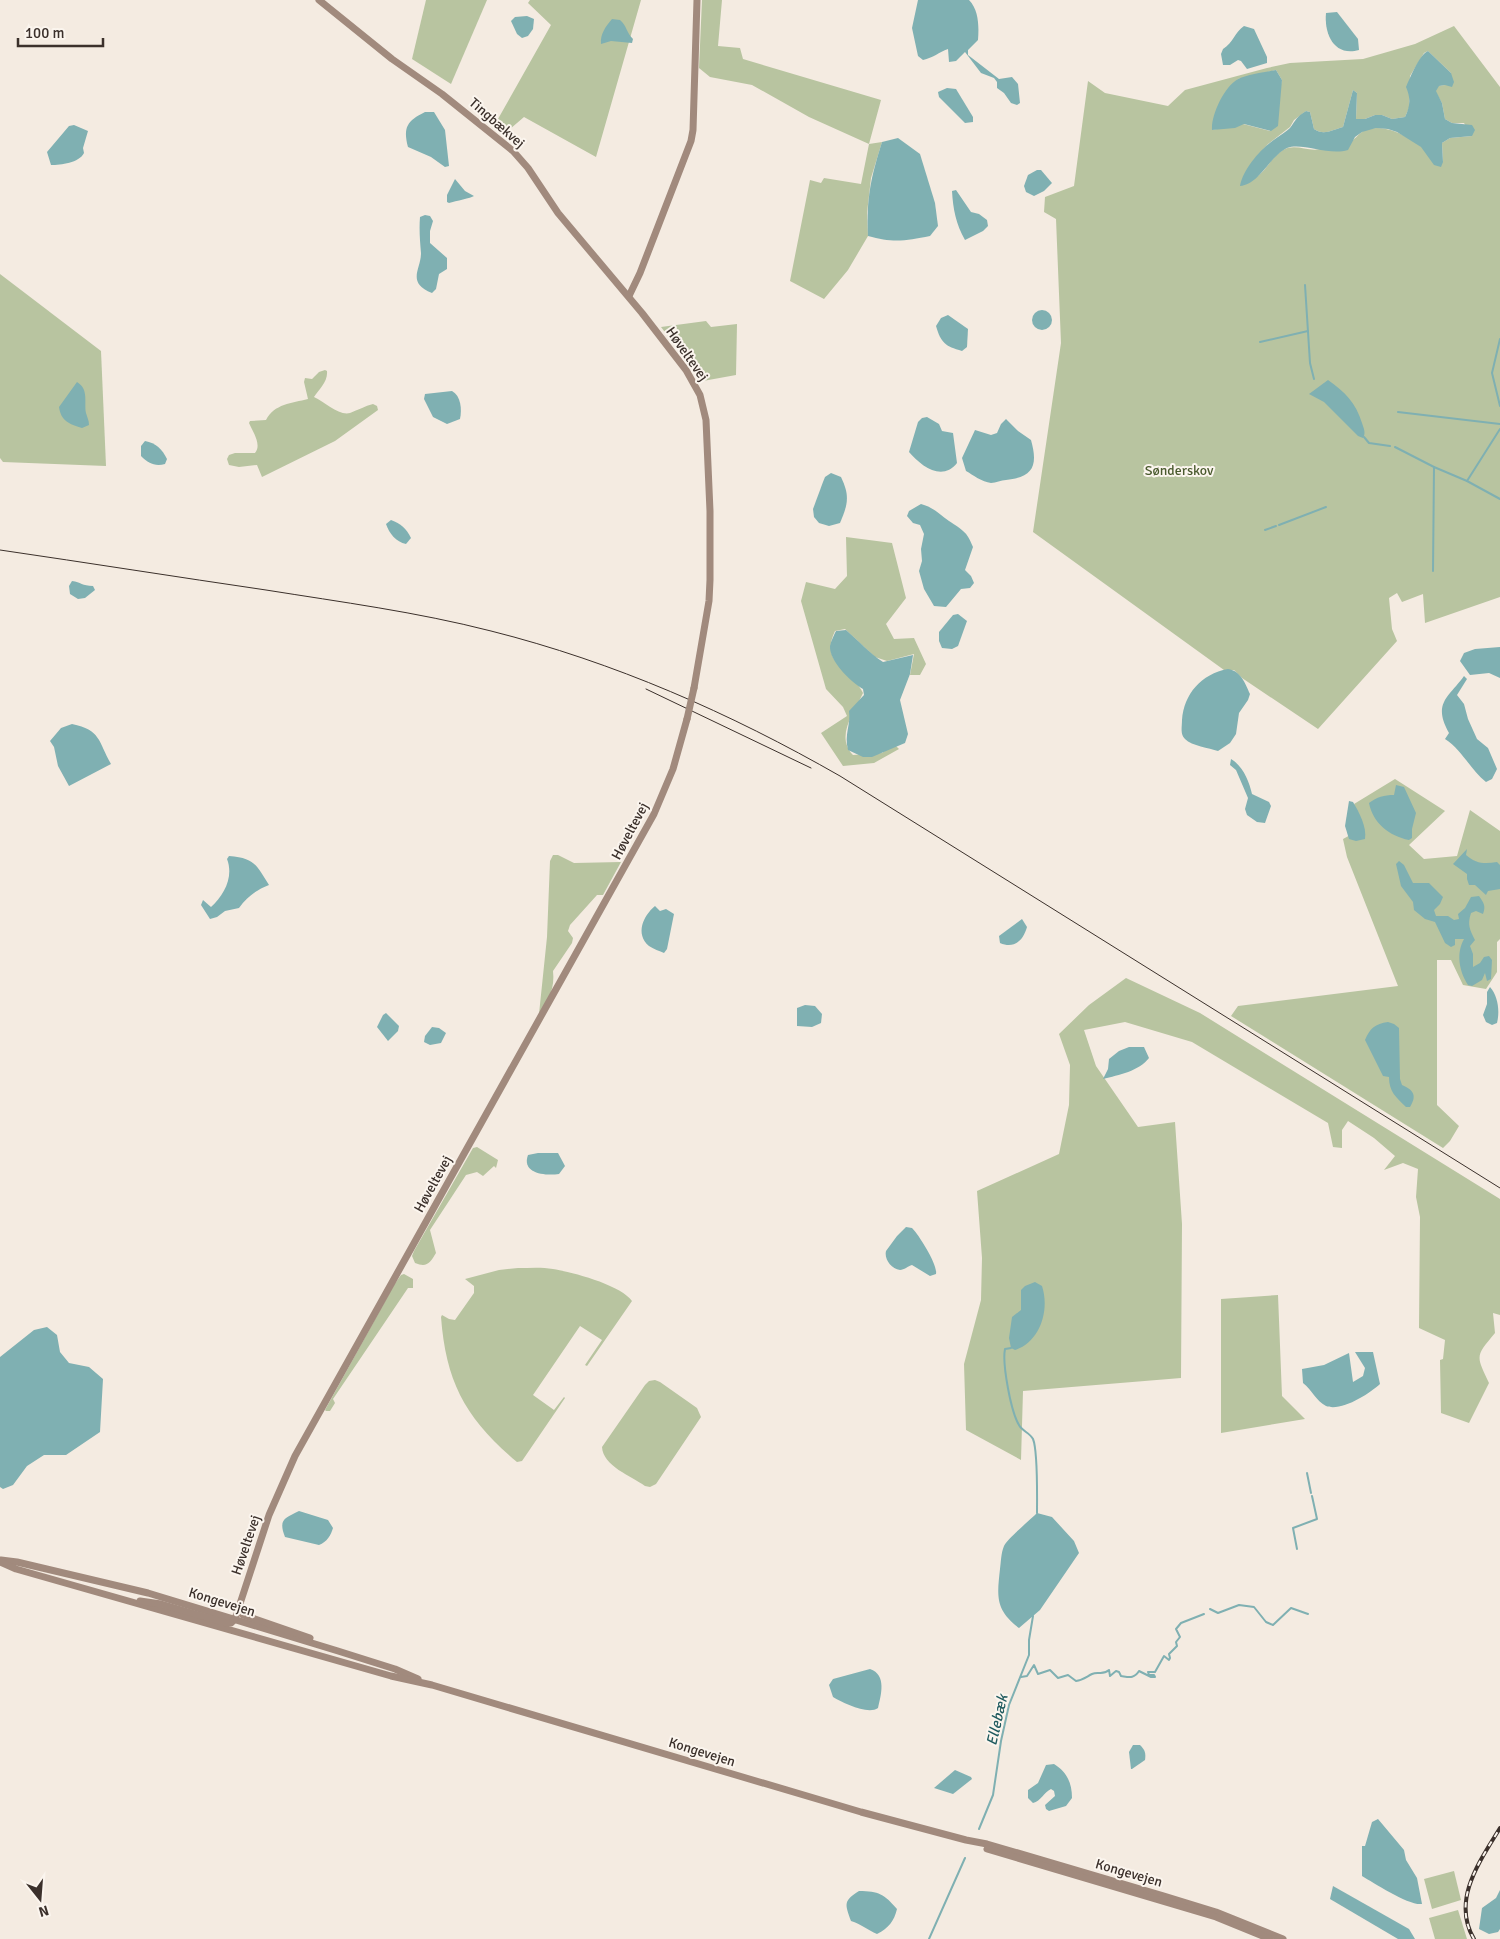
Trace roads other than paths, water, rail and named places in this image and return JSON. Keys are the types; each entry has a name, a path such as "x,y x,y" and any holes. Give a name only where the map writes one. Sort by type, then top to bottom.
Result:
{"main road":[{"name":"Tingbækvej","path":"319,0 392,59 442,94 513,151 528,168 558,213 629,296"},
{"path":"629,296 644,264 691,141 693,130 697,0"},
{"name":"Høveltevej","path":"235,1619 269,1515 295,1456 654,814 673,769 688,719 709,601 710,511 704,405 695,384 686,370 629,296"},
{"name":"Kongevejen","path":"0,1561 16,1569 391,1676 432,1685 861,1812 987,1844 1216,1912 1283,1939"},
{"name":"Kongevejen","path":"0,1561 17,1562 148,1593 395,1669 432,1685"},
{"path":"106,1595 161,1604 226,1623 231,1623 235,1619 240,1628 258,1637"},
{"path":"209,1612 231,1613 238,1609 243,1615 298,1632 338,1651"},
{"name":"Kongevejen","path":"966,1840 1007,1855 1216,1917 1270,1939"}],"water":[{"path":"918,0 969,0 977,14 978,40 968,50 968,55 999,79 1012,77 1018,84 1020,103 1017,105 1011,103 1004,93 997,88 997,82 994,78 981,73 965,52 956,61 949,62 948,49 923,60 918,56 912,28"},
{"path":"1337,12 1358,39 1359,50 1343,50 1332,42 1327,29 1326,13"},
{"path":"527,16 534,19 533,29 528,36 522,38 517,34 511,21 515,17"},
{"path":"612,19 622,22 633,39 632,43 611,41 601,44 602,34"},
{"path":"1244,26 1254,29 1267,57 1267,63 1247,69 1238,60 1230,65 1223,65 1221,54 1223,49"},
{"path":"1428,51 1451,73 1454,82 1452,87 1439,86 1436,91 1442,103 1445,119 1452,123 1472,125 1475,130 1472,136 1450,138 1442,143 1443,162 1441,167 1434,165 1421,147 1397,132 1376,128 1362,132 1355,137 1348,150 1332,151 1300,147 1287,148 1275,157 1253,181 1240,186 1244,174 1256,156 1288,130 1298,117 1306,111 1310,112 1314,129 1318,131 1328,132 1343,127 1353,90 1357,93 1356,119 1365,119 1375,115 1382,115 1392,119 1405,117 1409,102 1406,87 1418,62"},
{"path":"1276,70 1282,80 1278,126 1271,131 1244,124 1235,128 1212,130 1219,102 1233,83 1247,76"},
{"path":"947,88 956,89 973,117 973,122 965,123 939,97 938,92"},
{"path":"425,112 434,112 445,130 449,166 445,167 431,157 408,147 406,130 408,125 414,118"},
{"path":"74,125 88,131 83,148 84,153 74,161 51,165 47,152 69,126"},
{"path":"898,138 920,154 935,203 938,226 930,236 914,239 884,240 868,236 870,188 882,142"},
{"path":"1041,170 1052,183 1044,191 1034,196 1026,192 1024,186 1028,175"},
{"path":"455,179 465,191 474,196 447,202 447,195"},
{"path":"956,190 971,212 979,214 987,220 988,226 983,231 965,240 959,228 954,210 952,191"},
{"path":"430,216 433,221 430,231 430,243 447,258 447,269 439,274 436,289 432,293 424,289 417,280 421,253 420,217"},
{"path":"1038,310 1046,310 1052,316 1052,324 1046,330 1038,330 1032,324 1032,316"},
{"path":"948,315 968,329 967,347 962,351 944,343 938,332 936,326 941,318"},
{"path":"1328,380 1340,389 1353,404 1360,416 1364,429 1363,438 1358,436 1324,402 1309,394"},
{"path":"77,382 85,392 86,413 89,423 89,425 82,428 66,421 59,407"},
{"path":"452,391 459,399 461,415 460,419 447,424 433,417 424,399 425,394"},
{"path":"927,417 939,424 942,431 953,433 957,463 951,469 938,472 932,470 919,462 909,452 918,422 922,418"},
{"path":"1006,419 1031,440 1034,463 1028,473 1023,476 991,483 966,471 962,458 975,430 991,435 997,433 1001,424"},
{"path":"145,441 161,449 167,459 165,464 152,464 141,456 141,446"},
{"path":"831,473 841,477 846,490 847,500 840,523 829,526 819,523 814,517 813,509 825,477"},
{"path":"921,504 932,509 961,529 969,537 973,547 965,570 971,576 974,583 970,588 961,589 946,607 934,606 924,589 919,571 922,561 921,549 924,534 920,525 913,523 907,516 909,511"},
{"path":"391,520 403,527 411,538 406,544 393,537 389,531 386,524"},
{"path":"72,581 93,586 95,590 85,598 78,599 70,594 69,586"},
{"path":"958,614 967,621 958,646 952,649 942,648 939,641 939,632 953,615"},
{"path":"846,630 883,662 913,655 910,674 900,700 908,734 905,743 872,757 863,757 848,750 849,711 864,695 863,689 842,670 831,652 830,644 836,631"},
{"path":"1500,647 1500,678 1489,673 1470,675 1460,661 1464,653 1475,649"},
{"path":"1228,669 1239,675 1250,694 1239,713 1236,734 1230,743 1218,751 1192,743 1183,737 1183,711 1190,694 1202,680"},
{"path":"1464,676 1467,679 1457,695 1464,704 1477,739 1488,748 1497,769 1492,779 1486,782 1451,743 1445,739 1449,733 1444,723 1442,707 1448,695"},
{"path":"72,724 81,726 94,733 111,764 69,786 58,766 54,747 50,741 61,728"},
{"path":"1231,759 1245,774 1252,794 1269,802 1271,806 1265,823 1257,822 1247,815 1245,809 1248,798 1236,770 1230,765"},
{"path":"1396,785 1404,787 1416,813 1412,838 1409,840 1389,832 1383,827 1374,817 1369,803 1387,795 1394,795"},
{"path":"1349,801 1353,802 1358,810 1365,830 1365,839 1356,841 1349,839 1345,826"},
{"path":"1467,849 1466,855 1477,862 1497,862 1500,865 1500,889 1488,891 1486,895 1475,885 1469,885 1467,874 1453,864"},
{"path":"229,856 250,861 261,872 269,885 252,894 239,908 225,911 217,917 210,919 201,905 203,900 211,907 224,891 229,872 227,859"},
{"path":"1399,861 1404,865 1413,883 1429,883 1443,897 1440,904 1434,910 1436,916 1448,916 1454,920 1459,919 1458,914 1465,908 1471,897 1479,896 1484,905 1483,914 1476,911 1471,913 1469,921 1470,930 1475,940 1470,946 1473,954 1473,967 1480,963 1484,957 1489,956 1492,960 1491,979 1487,981 1485,973 1482,980 1472,986 1468,985 1462,974 1459,956 1464,939 1455,939 1455,945 1451,947 1445,943 1435,922 1425,919 1414,910 1413,902 1401,886 1396,864"},
{"path":"655,906 660,911 666,909 674,914 667,949 664,953 649,946 642,936 644,920"},
{"path":"1022,919 1027,927 1020,940 1010,945 1000,943 999,936"},
{"path":"1490,987 1497,999 1498,1009 1497,1023 1492,1025 1486,1022 1483,1015 1487,1004 1487,992"},
{"path":"805,1005 815,1006 822,1014 821,1023 812,1027 797,1026 797,1008"},
{"path":"386,1013 399,1026 398,1031 388,1041 377,1027"},
{"path":"1388,1022 1399,1028 1400,1079 1402,1085 1412,1091 1414,1097 1410,1107 1406,1107 1394,1094 1390,1087 1389,1077 1383,1076 1365,1040 1374,1027"},
{"path":"432,1027 439,1028 446,1033 441,1043 430,1045 424,1042 425,1036"},
{"path":"1129,1047 1144,1047 1149,1058 1134,1069 1103,1079 1108,1069 1109,1059 1119,1051"},
{"path":"558,1153 565,1166 559,1174 548,1175 531,1170 527,1161 528,1155"},
{"path":"906,1227 912,1228 923,1243 934,1264 936,1274 930,1276 912,1265 900,1270 894,1268 889,1263 886,1251"},
{"path":"1035,1282 1042,1286 1045,1305 1044,1315 1037,1333 1024,1346 1015,1350 1011,1348 1009,1338 1012,1317 1021,1310 1021,1290"},
{"path":"47,1327 57,1335 60,1352 69,1363 89,1367 103,1379 100,1432 66,1455 44,1455 27,1466 13,1485 3,1489 0,1487 0,1357 34,1330"},
{"path":"1355,1352 1373,1352 1380,1384 1362,1397 1347,1404 1332,1407 1326,1406 1303,1383 1302,1369 1324,1365 1349,1353 1353,1382 1363,1376 1365,1368"},
{"path":"299,1511 328,1520 333,1528 330,1536 324,1542 319,1545 285,1537 282,1526 284,1520"},
{"path":"1037,1513 1052,1517 1074,1541 1079,1553 1040,1610 1019,1628 1005,1615 999,1602 998,1587 1002,1555 1006,1543"},
{"path":"870,1669 879,1676 881,1681 878,1708 874,1710 862,1709 833,1697 829,1685 833,1679"},
{"path":"1133,1745 1140,1745 1143,1748 1145,1760 1131,1769 1129,1752"},
{"path":"1054,1764 1068,1778 1072,1798 1066,1806 1049,1811 1045,1805 1055,1796 1054,1791 1049,1790 1033,1803 1028,1798 1028,1790 1038,1783 1046,1765"},
{"path":"955,1770 972,1779 953,1794 934,1788"},
{"path":"1378,1819 1404,1850 1406,1860 1417,1878 1422,1904 1416,1904 1400,1898 1362,1876 1362,1846 1365,1846 1372,1822"},
{"path":"1333,1886 1409,1929 1415,1939 1398,1939 1330,1899"},
{"path":"1500,1890 1500,1929 1498,1932 1489,1934 1479,1929 1482,1908 1496,1898"},
{"path":"859,1891 881,1894 897,1909 890,1924 877,1934 851,1921 847,1911 847,1903"}],"waterway":[{"path":"1305,285 1310,363 1314,379"},
{"path":"1260,342 1308,331"},
{"path":"1500,339 1492,373 1500,406"},
{"path":"1398,412 1500,424"},
{"path":"1395,447 1467,481 1500,429"},
{"path":"1364,437 1369,443 1390,446"},
{"path":"1433,571 1434,467"},
{"path":"1467,481 1500,499"},
{"path":"1279,525 1326,507"},
{"path":"1265,530 1276,526"},
{"name":"Ellebæk","path":"1011,1348 1005,1349 1006,1376 1016,1419 1020,1427 1032,1437 1035,1445 1037,1513"},
{"path":"1307,1473 1311,1493"},
{"path":"1297,1549 1293,1528 1317,1519 1312,1496"},
{"path":"1210,1609 1218,1613 1239,1605 1254,1607 1266,1622 1273,1625 1291,1608 1308,1614"},
{"path":"1021,1677 1027,1676 1034,1665 1038,1674 1050,1670 1058,1678 1068,1675 1076,1681 1092,1674 1104,1673 1109,1670 1110,1676 1116,1671 1121,1676 1131,1677 1139,1671 1151,1677 1155,1677 1154,1675 1149,1675 1148,1672 1155,1672 1164,1656 1169,1660 1169,1654 1177,1646 1176,1642 1180,1637 1176,1629 1181,1623 1204,1614"},
{"name":"Ellebæk","path":"979,1829 993,1795 1001,1741 1009,1705 1029,1655 1029,1640 1033,1616"},
{"name":"Ellebæk","path":"929,1939 965,1858"}],"tram line":[{"path":"0,550 435,618 491,631 582,658 670,692 756,731 840,776 1500,1188"},
{"path":"646,689 811,768"}],"railway":[{"path":"1474,1939 1468,1924 1466,1910 1467,1895 1477,1867 1500,1828"}],"park label":[{"name":"Sønderskov","path":"1179,470"}]}
